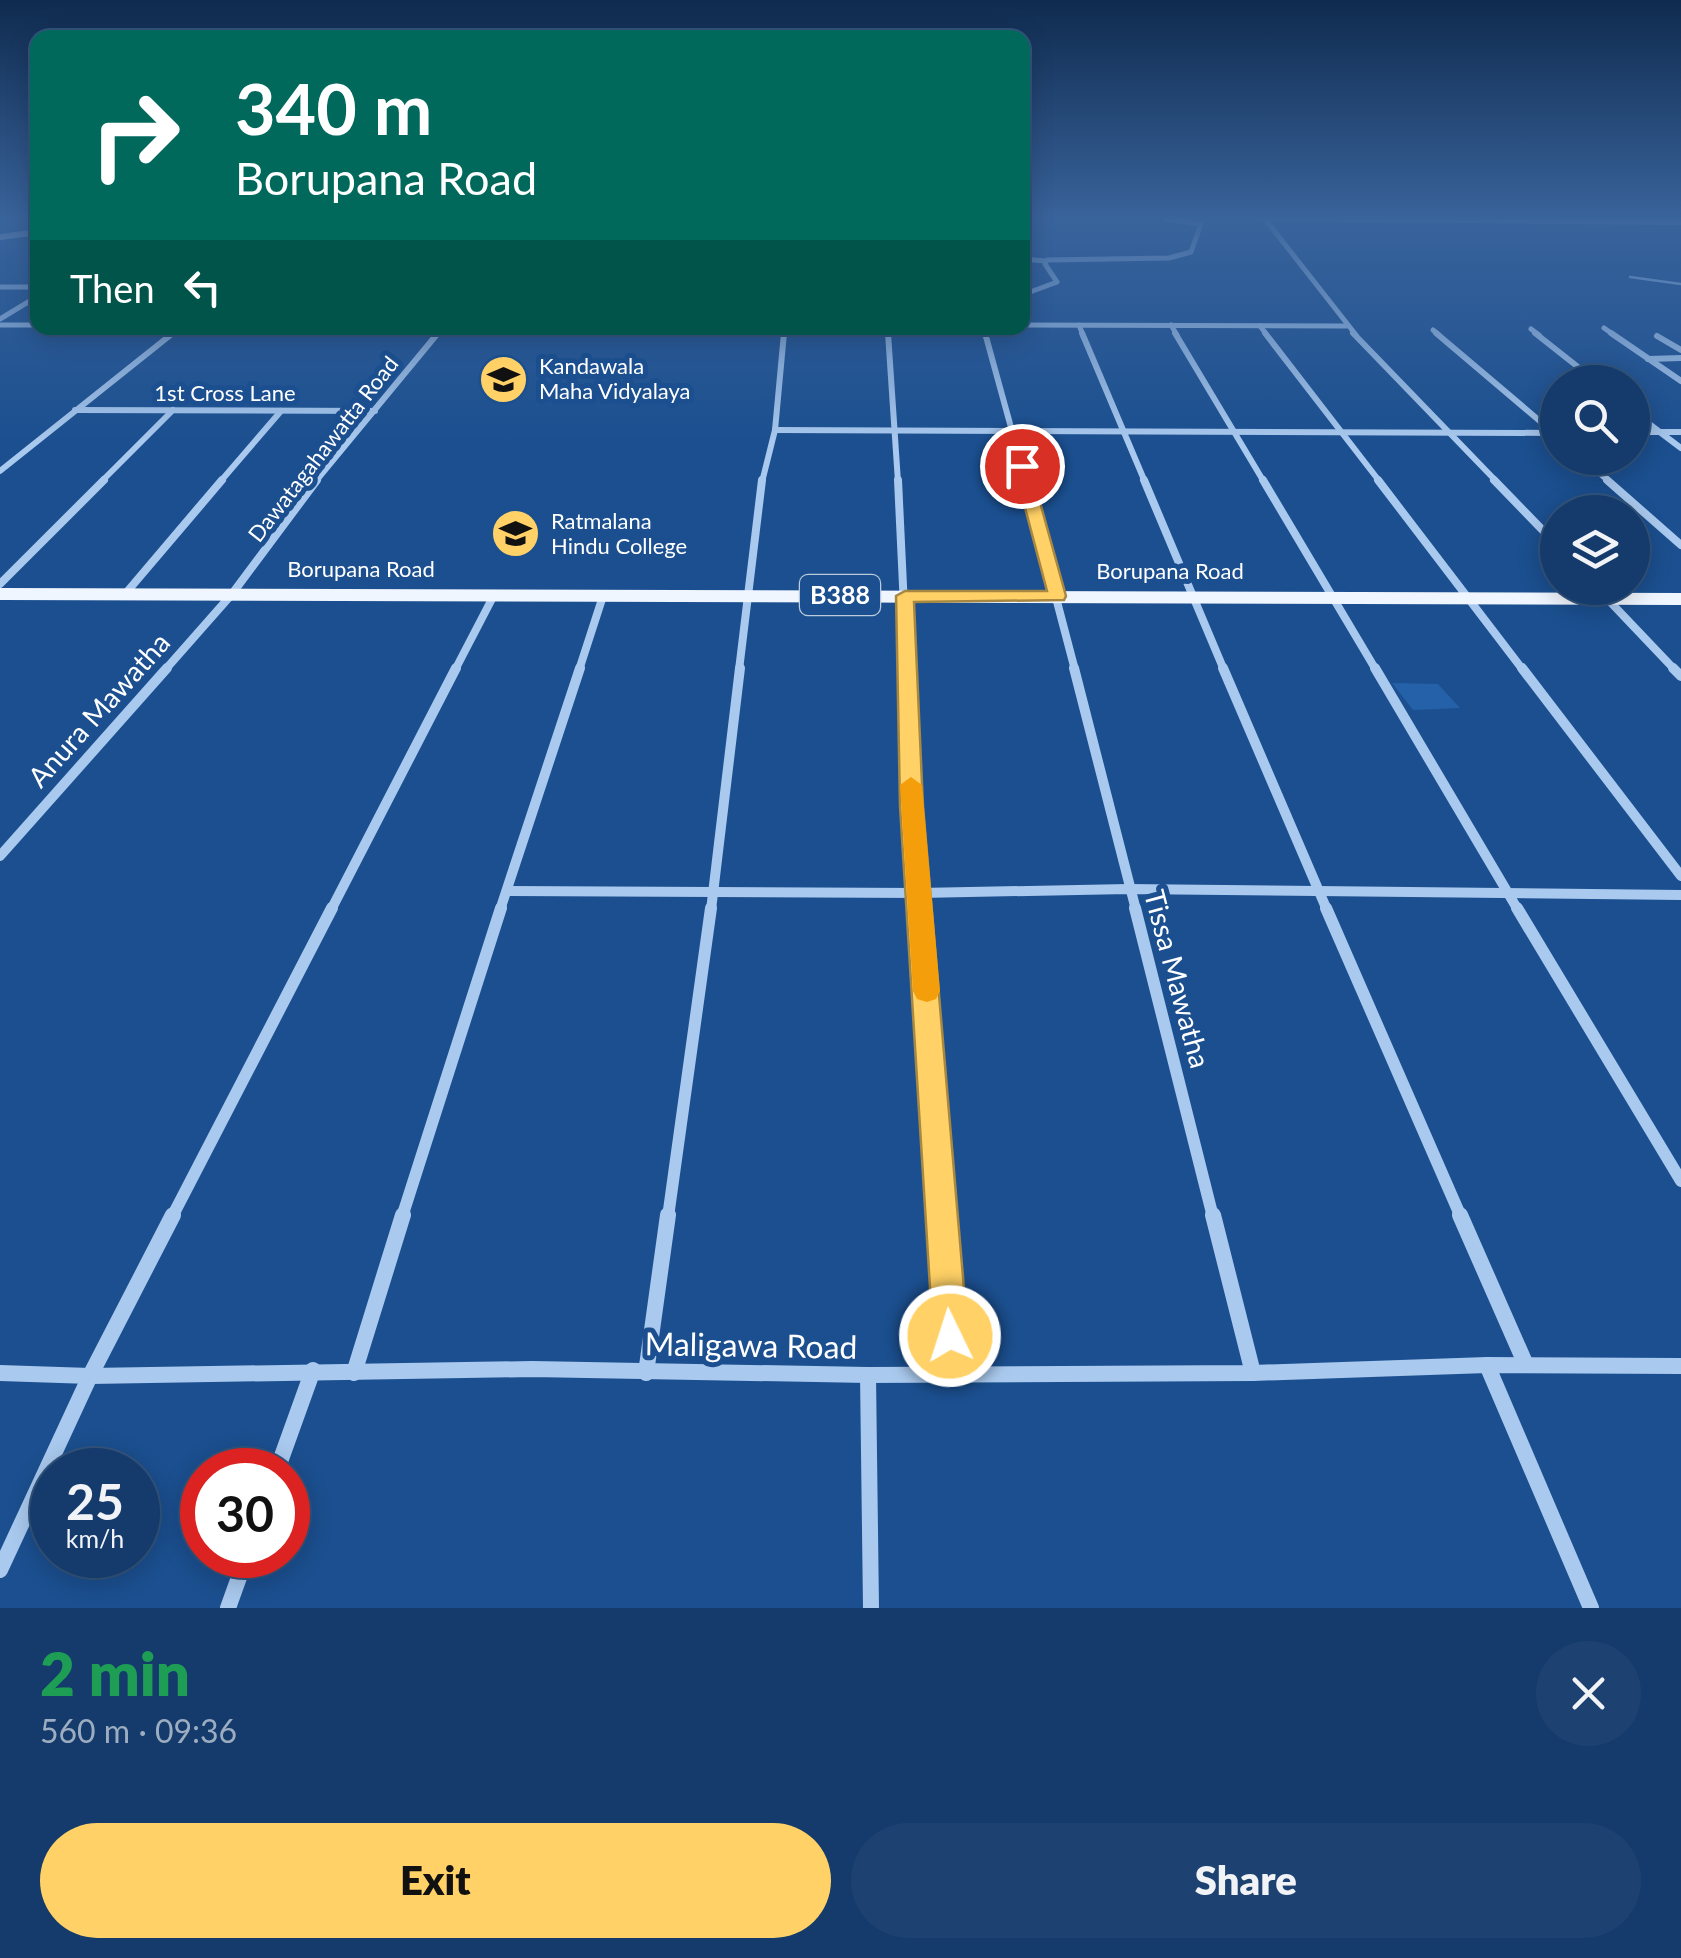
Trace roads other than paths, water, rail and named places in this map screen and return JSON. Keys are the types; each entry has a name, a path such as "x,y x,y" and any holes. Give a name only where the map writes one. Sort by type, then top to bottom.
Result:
{"main road":[{"name":"Borupana Road","path":"0,594 1540,594"},
{"name":"Borupana Road","path":"1650,597 1681,599"}],"street":[{"path":"1326,294 1344,316 1347,326 1540,528"},
{"path":"0,322 30,301"},
{"path":"0,322 30,325"},
{"path":"1030,325 1347,326"},
{"path":"1079,325 1318,890 1526,1365"},
{"path":"1170,325 1681,1181"},
{"path":"1260,326 1681,876"},
{"path":"1604,328 1681,381"},
{"path":"1433,330 1540,420"},
{"path":"1531,330 1575,365"},
{"path":"0,471 171,335"},
{"name":"Dawatagahawatta Road","path":"232,594 323,472 436,335"},
{"path":"646,1373 713,893 762,481 776,430 783,335"},
{"path":"888,335 905,596 912,806 953,1374"},
{"name":"Tissa Mawatha","path":"986,335 1057,596 1253,1372"},
{"path":"1658,336 1681,350"},
{"path":"1648,358 1681,358"},
{"name":"1st Cross Lane","path":"74,410 375,411"},
{"path":"0,584 173,410"},
{"path":"126,594 281,410"},
{"path":"1650,426 1681,448"},
{"path":"776,430 1540,434"},
{"path":"1650,432 1681,432"},
{"path":"1601,475 1681,545"},
{"name":"Anura Mawatha","path":"0,856 232,594"},
{"path":"0,1570 90,1376 494,595"},
{"path":"354,1373 442,1088 603,596"},
{"path":"1613,605 1681,676"},
{"path":"508,891 920,893 1128,889 1681,895"},
{"path":"1487,1364 1591,1608"},
{"name":"Maligawa Road","path":"0,1373 90,1376 532,1369 868,1375 1253,1372 1487,1364 1681,1366"},
{"path":"285,1448 313,1370"},
{"path":"868,1375 871,1608"},
{"path":"228,1608 238,1578"}],"place":[{"name":"Kandawala Maha Vidyalaya","path":"504,379"},
{"name":"Ratmalana Hindu College","path":"516,534"}]}
